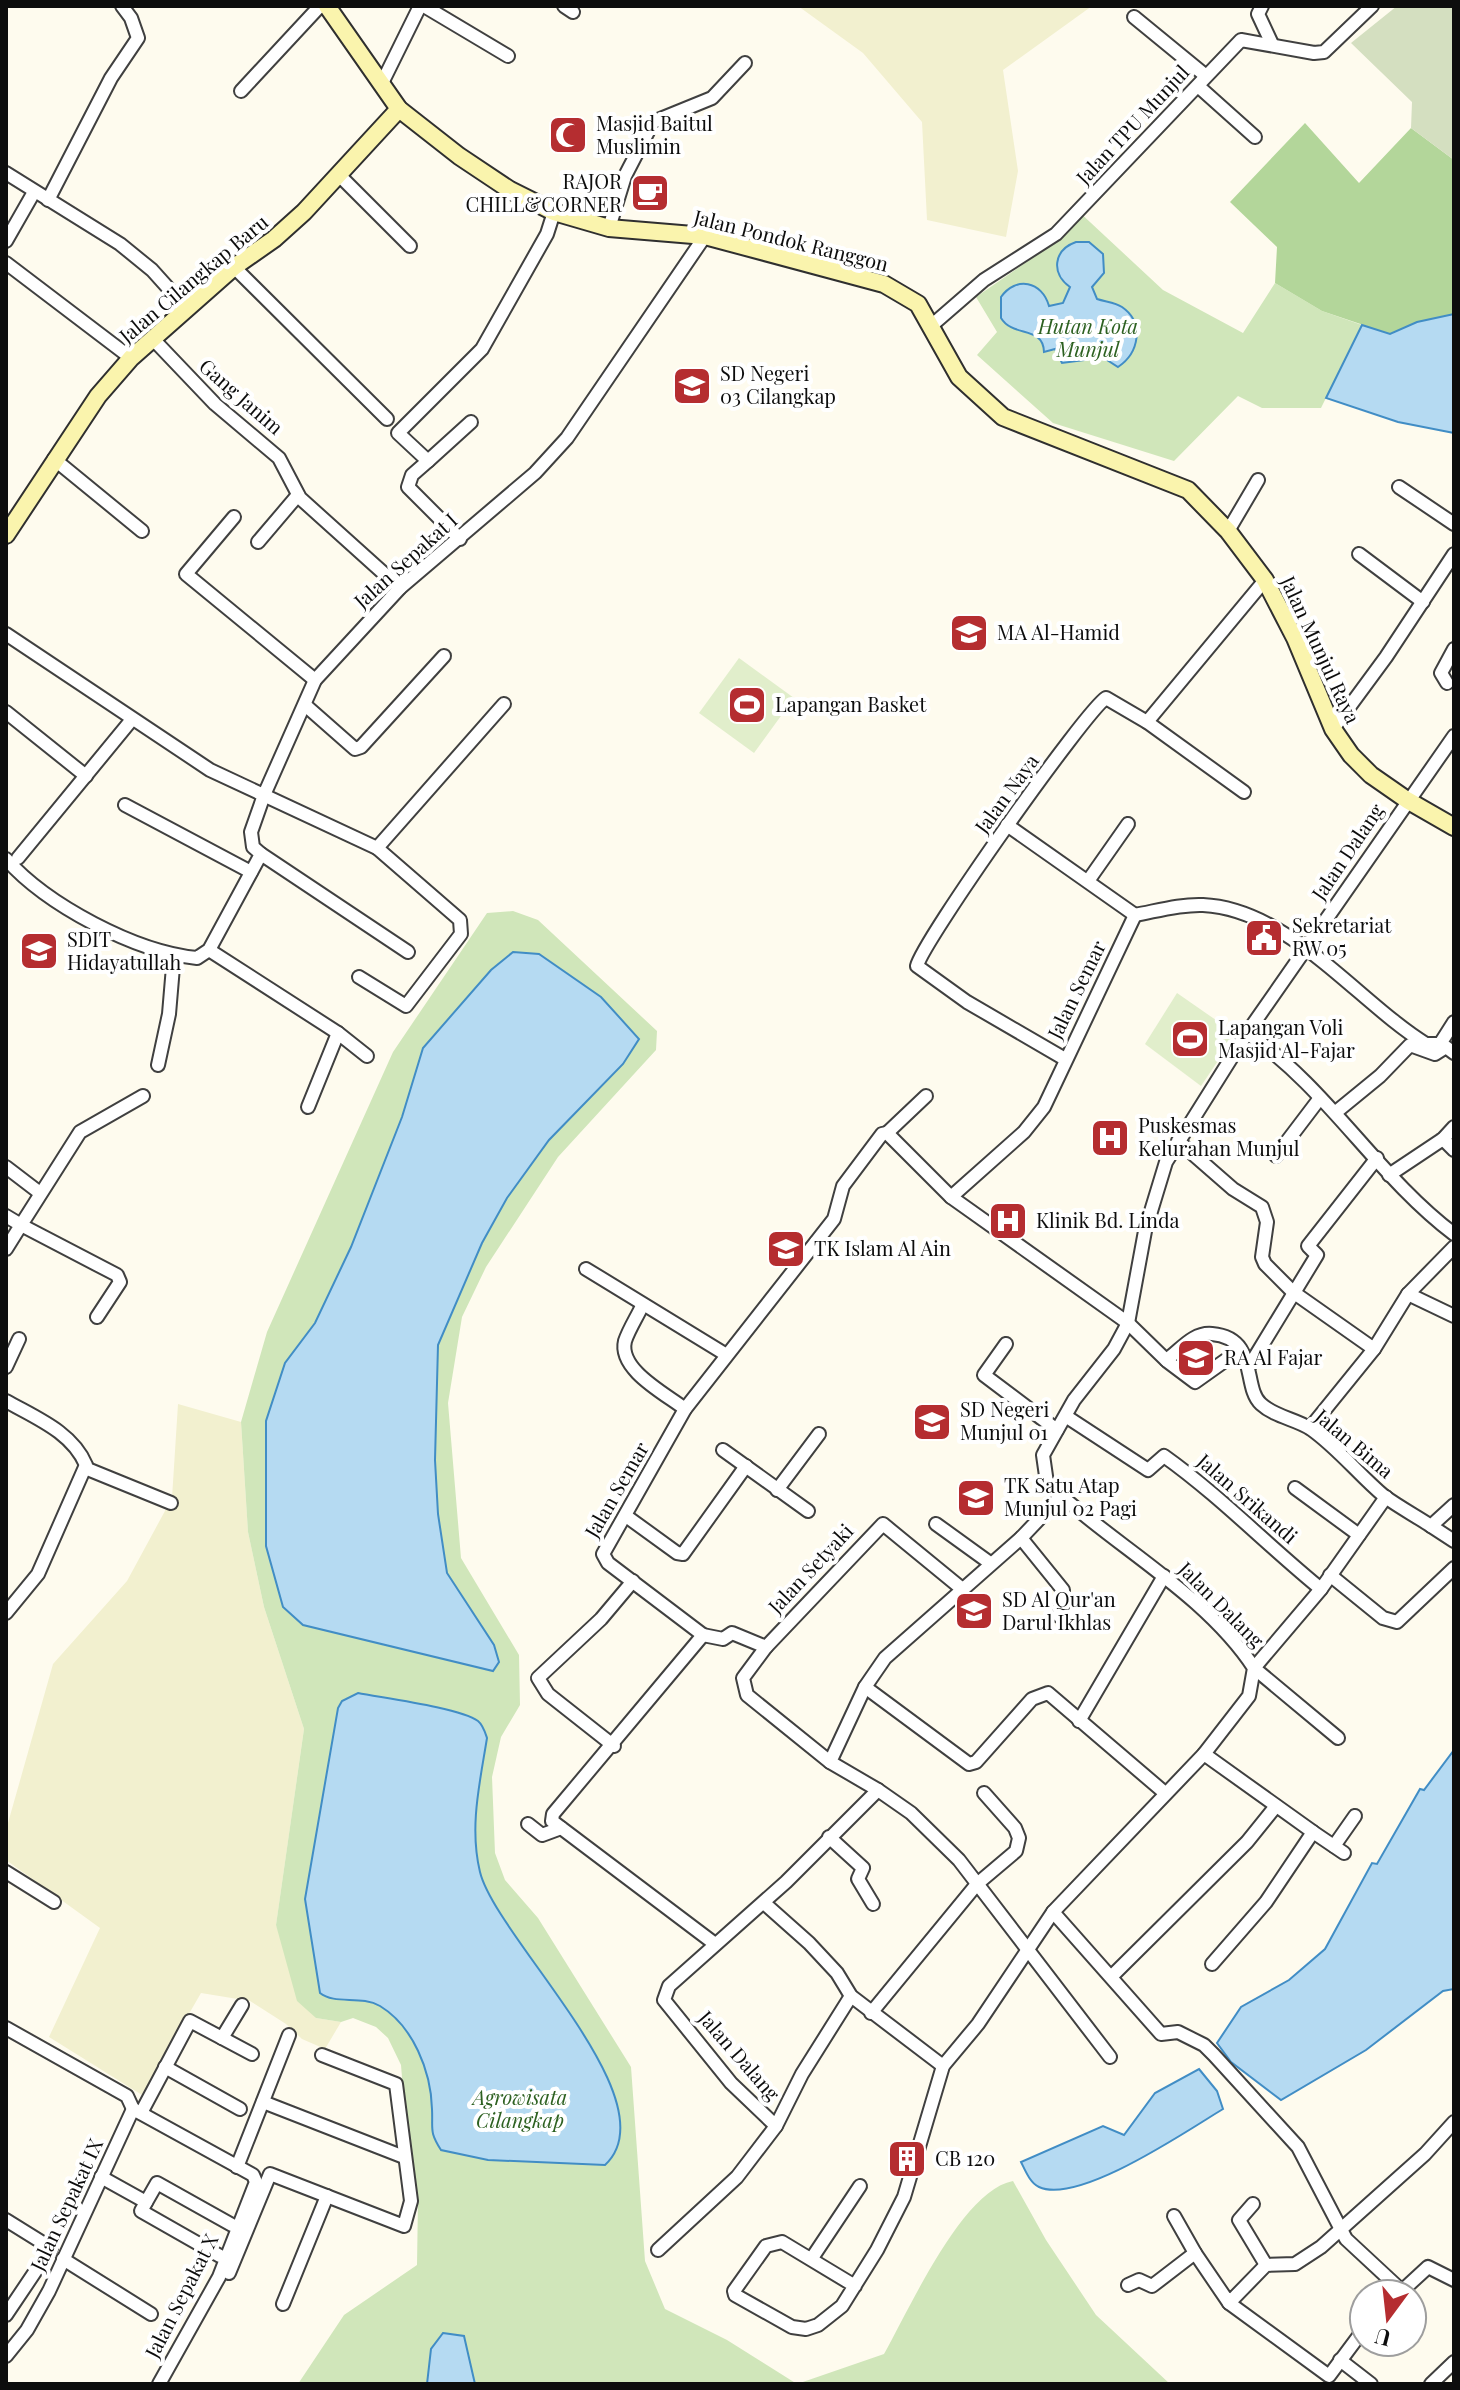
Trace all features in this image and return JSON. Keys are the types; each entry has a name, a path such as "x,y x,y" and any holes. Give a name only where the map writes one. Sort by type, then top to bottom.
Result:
{"street":[{"path":"48,200 111,78 138,38 131,18 122,6"},
{"path":"241,91 320,6"},
{"name":"Jalan Pondok Ranggon","path":"327,6 399,109 497,182 554,212 609,228 705,236 884,284 918,304 931,326"},
{"path":"382,83 422,6 508,56"},
{"path":"1262,6 1258,14 1272,44"},
{"name":"Jalan TPU Munjul","path":"931,326 984,280 1056,234 1241,40 1314,53 1324,52 1372,6"},
{"path":"1134,17 1202,81 1255,137"},
{"path":"609,228 625,176 653,122 712,98 745,63"},
{"name":"Jalan Cilangkap Baru","path":"6,535 98,396 131,358 234,267 274,239 399,109"},
{"path":"6,173 120,244 152,270 187,309"},
{"path":"338,174 410,246"},
{"path":"6,241 34,192"},
{"path":"428,461 398,433 482,349 547,234 554,212"},
{"name":"Jalan Sepakat I","path":"261,854 253,847 251,832 315,680 400,588 535,473 567,438 705,236"},
{"path":"6,263 131,358"},
{"path":"234,267 387,419"},
{"name":"Jalan Munjul Raya","path":"931,326 959,377 1003,417 1188,490 1228,531 1265,580 1295,638 1333,729 1351,755 1371,775 1454,827"},
{"name":"Gang Janim","path":"153,339 215,404 279,458 298,495 400,588"},
{"path":"460,539 408,487 412,475 471,422"},
{"path":"54,459 142,531"},
{"path":"1228,531 1258,480"},
{"path":"1399,487 1454,524"},
{"path":"258,542 298,495"},
{"path":"234,517 186,574 315,680"},
{"path":"1359,554 1423,602"},
{"path":"1333,729 1454,554"},
{"path":"1244,792 1147,722 1265,580"},
{"path":"6,634 210,770 377,848 460,920 463,927 461,934 406,1006 359,977"},
{"path":"1447,683 1441,673 1454,649"},
{"path":"305,705 355,749 361,747 444,656"},
{"name":"Jalan Naya","path":"1065,1059 967,1002 917,966 1007,825 1101,700 1111,700 1147,722"},
{"path":"377,848 504,704"},
{"path":"6,712 86,776"},
{"path":"129,723 12,858 36,890 88,919 174,955 197,958 209,950 261,854 408,952"},
{"name":"Jalan Dalang","path":"943,2066 978,2024 1053,1912 1204,1754 1249,1696 1254,1668 1243,1651 1164,1576 1047,1483 1042,1468 1043,1455 1074,1400 1114,1349 1128,1323 1145,1231 1166,1162 1178,1141 1247,1033 1454,736"},
{"path":"125,805 251,872"},
{"path":"1088,881 1128,824"},
{"path":"1007,825 1135,915 1182,907 1212,907 1265,925 1307,949 1426,1044 1440,1044 1454,1022"},
{"name":"Jalan Semar","path":"951,1197 1033,1123 1135,915"},
{"path":"209,950 338,1033 367,1056"},
{"path":"158,1065 169,1014 174,955"},
{"path":"308,1107 338,1033"},
{"path":"1247,1033 1336,1112 1389,1175 1423,1210 1454,1234"},
{"path":"1336,1112 1380,1076 1410,1045 1435,1054 1446,1047 1454,1053"},
{"path":"6,1249 80,1132 143,1096"},
{"name":"Jalan Semar","path":"703,1635 603,1558 685,1409 725,1354 834,1219 843,1186 882,1134 887,1133 926,1096"},
{"path":"1276,1156 1320,1098"},
{"path":"1389,1175 1443,1139 1454,1127"},
{"path":"887,1133 951,1197 1128,1323 1167,1361 1195,1382 1240,1350 1221,1336 1202,1335 1167,1361"},
{"path":"1443,1139 1454,1150"},
{"path":"1178,1141 1233,1189 1262,1207 1267,1222 1262,1257 1293,1292 1374,1349"},
{"path":"1250,1365 1317,1255 1308,1246 1377,1158"},
{"path":"6,1167 40,1193"},
{"path":"6,1216 117,1275 120,1282 97,1317"},
{"path":"1310,1428 1374,1349 1408,1294 1454,1247"},
{"path":"586,1269 725,1354"},
{"path":"1408,1294 1454,1316"},
{"path":"642,1306 625,1341 626,1357 636,1371 685,1409"},
{"path":"6,1367 19,1339"},
{"path":"1006,1344 984,1375 1057,1430"},
{"name":"Jalan Bima","path":"1240,1350 1250,1365 1253,1390 1260,1404 1310,1428 1386,1497 1454,1541"},
{"path":"6,1401 67,1438 79,1449 85,1468 38,1574 6,1613"},
{"name":"Jalan Srikandi","path":"1067,1417 1148,1470 1164,1456 1210,1488 1268,1546 1321,1589"},
{"path":"777,1490 819,1434"},
{"path":"723,1450 808,1511"},
{"path":"626,1516 677,1553 683,1554 746,1466"},
{"path":"85,1468 171,1503"},
{"path":"1295,1488 1359,1535"},
{"path":"830,1762 865,1687 885,1658 1021,1538 1061,1496"},
{"path":"1338,1738 1254,1668 1321,1589 1386,1497"},
{"path":"1431,1526 1454,1505"},
{"name":"Jalan Setyaki","path":"766,1647 883,1524 961,1588"},
{"path":"936,1524 990,1563"},
{"path":"1021,1538 1063,1590 1059,1616"},
{"path":"1330,1575 1383,1618 1397,1622 1454,1568"},
{"path":"1079,1721 1164,1576"},
{"path":"614,1746 548,1694 538,1678 601,1619 633,1581"},
{"path":"715,1944 552,1821 553,1814 614,1746 703,1635 723,1639 732,1633 766,1647 743,1678 747,1695 830,1762 878,1790 930,1831 1028,1947 1110,2057"},
{"path":"865,1687 969,1764 976,1762 1032,1699 1048,1693 1165,1793"},
{"path":"1204,1754 1339,1850 1355,1816"},
{"name":"Jalan Dalang","path":"851,1996 802,2074 776,2126 731,2083 664,2000 669,1986 764,1903 878,1790"},
{"path":"871,2013 977,1884 1019,1845 1015,1828 984,1793"},
{"path":"1112,1976 1247,1842 1276,1806"},
{"path":"528,1824 542,1835 561,1828"},
{"path":"1212,1964 1266,1902 1313,1832"},
{"path":"829,1837 863,1868 858,1879 873,1904"},
{"path":"6,1872 54,1902"},
{"path":"764,1903 809,1943 837,1973 851,1996 943,2066 904,2197 855,2286 842,2306 818,2325 806,2329 792,2327 735,2295 736,2284 766,2246 782,2242 855,2286"},
{"path":"1053,1912 1161,2034 1178,2032 1204,2045 1298,2147 1357,2252 1384,2278"},
{"path":"242,2005 222,2038 252,2054"},
{"name":"Jalan Sepakat IX","path":"6,2356 39,2311 101,2177 190,2021 222,2038"},
{"path":"6,2028 127,2096 137,2111 237,2167 289,2035"},
{"path":"229,2273 270,2174 404,2226 411,2201 396,2084 322,2055"},
{"path":"165,2067 240,2109"},
{"path":"263,2102 404,2157"},
{"path":"1229,2303 1266,2265 1295,2264 1342,2228 1425,2154 1454,2122"},
{"path":"658,2250 737,2177 776,2126"},
{"name":"Jalan Sepakat X","path":"159,2384 219,2277 256,2182 253,2175 237,2167"},
{"path":"101,2177 146,2202"},
{"path":"220,2256 141,2211 157,2183 232,2225"},
{"path":"812,2258 860,2186"},
{"path":"283,2304 327,2196"},
{"path":"1253,2204 1239,2220 1266,2265"},
{"path":"1174,2216 1229,2303 1327,2380 1348,2350"},
{"path":"6,2220 51,2248 6,2315"},
{"path":"1128,2285 1139,2280 1152,2286 1195,2253"},
{"path":"63,2259 151,2314"},
{"path":"1416,2278 1428,2267 1435,2267 1454,2280"},
{"path":"1340,2360 1371,2384"},
{"path":"1431,2384 1454,2362"}],"shaded area":[{"path":"798,6 1092,6 1003,70 1018,171 1006,237 927,220 922,122 863,53"},
{"path":"178,1404 241,1422 248,1532 264,1607 304,1729 276,1925 316,2018 341,2022 325,2049 302,2039 286,2024 250,2001 201,1993 142,2095 49,2037 100,1928 6,1860 6,1830 53,1664 127,1581 172,1498"}],"green space":[{"path":"1397,6 1454,6 1454,160 1411,128 1412,102 1351,43"},
{"path":"1305,123 1359,183 1411,128 1454,160 1454,314 1417,322 1390,334 1322,311 1275,283 1277,247 1230,202"},
{"name":"Hutan Kota Munjul","path":"1076,209 1163,290 1243,333 1275,283 1322,311 1362,325 1321,408 1262,408 1238,396 1174,461 1053,423 977,355 997,332 976,297 1057,241"},
{"name":"Lapangan Basket","path":"739,658 794,698 754,753 699,713"},
{"name":"Agrowisata Cilangkap","path":"513,911 538,920 657,1031 656,1050 558,1157 486,1267 462,1317 448,1403 461,1558 519,1655 520,1705 501,1737 492,1777 495,1853 505,1880 538,1918 631,2067 645,2261 665,2309 727,2340 797,2384 298,2384 344,2315 417,2265 418,2200 407,2139 401,2065 388,2038 376,2027 353,2018 341,2022 316,2018 297,2001 276,1925 304,1729 264,1607 248,1532 241,1422 267,1332 393,1052 487,913"},
{"name":"Lapangan Voli Masjid Al-Fajar","path":"1177,993 1236,1034 1201,1086 1145,1044"},
{"path":"1013,2181 1046,2240 1096,2315 1170,2384 797,2384 884,2354 922,2282 956,2228 994,2189"}],"water":[{"path":"1076,242 1089,242 1103,254 1104,273 1092,287 1097,299 1119,305 1134,321 1135,346 1118,367 1093,351 1084,360 1062,363 1055,349 1044,352 1039,338 1013,328 1001,318 1001,297 1007,290 1021,284 1041,291 1049,306 1063,303 1070,287 1060,276 1057,263 1063,251"},
{"path":"1454,314 1454,433 1398,422 1326,398 1362,325 1390,334 1417,322"},
{"path":"513,952 539,954 601,997 639,1039 623,1064 549,1140 507,1198 482,1243 438,1345 435,1460 438,1514 447,1573 494,1645 499,1662 493,1671 303,1625 283,1607 266,1546 266,1421 285,1363 315,1323 351,1247 402,1117 423,1048 491,970"},
{"path":"358,1693 455,1712 469,1716 483,1727 487,1738 475,1838 480,1872 493,1901 600,2062 616,2102 620,2137 605,2165 488,2160 441,2150 433,2134 431,2094 424,2065 402,2025 373,2003 333,1999 320,1993 305,1899 338,1708 342,1701"},
{"path":"1454,1750 1454,1989 1443,1991 1366,2050 1281,2100 1231,2062 1217,2043 1241,2007 1289,1980 1325,1949 1372,1863 1377,1864 1420,1789 1424,1790"},
{"path":"1199,2069 1217,2091 1223,2109 1133,2163 1080,2185 1057,2190 1039,2187 1028,2176 1021,2162 1103,2126 1124,2135 1155,2093"},
{"path":"443,2333 464,2336 475,2384 427,2384 431,2349"}],"place":[{"name":"Masjid Baitul Muslimin","path":"568,135"},
{"name":"RAJOR CHILL&CORNER","path":"650,193"},
{"name":"SD Negeri 03 Cilangkap","path":"692,386"},
{"name":"MA Al-Hamid","path":"969,633"},
{"name":"Lapangan Basket","path":"747,705"},
{"name":"Sekretariat RW 05","path":"1264,938"},
{"name":"SDIT Hidayatullah","path":"39,951"},
{"name":"Lapangan Voli Masjid Al-Fajar","path":"1190,1039"},
{"name":"Puskesmas Kelurahan Munjul","path":"1110,1138"},
{"name":"Klinik Bd. Linda","path":"1008,1221"},
{"name":"TK Islam Al Ain","path":"786,1249"},
{"name":"RA Al Fajar","path":"1196,1358"},
{"name":"SD Negeri Munjul 01","path":"932,1422"},
{"name":"TK Satu Atap Munjul 02 Pagi","path":"976,1498"},
{"name":"SD Al Qur'an Darul Ikhlas","path":"974,1611"},
{"name":"CB 120","path":"907,2159"}]}
